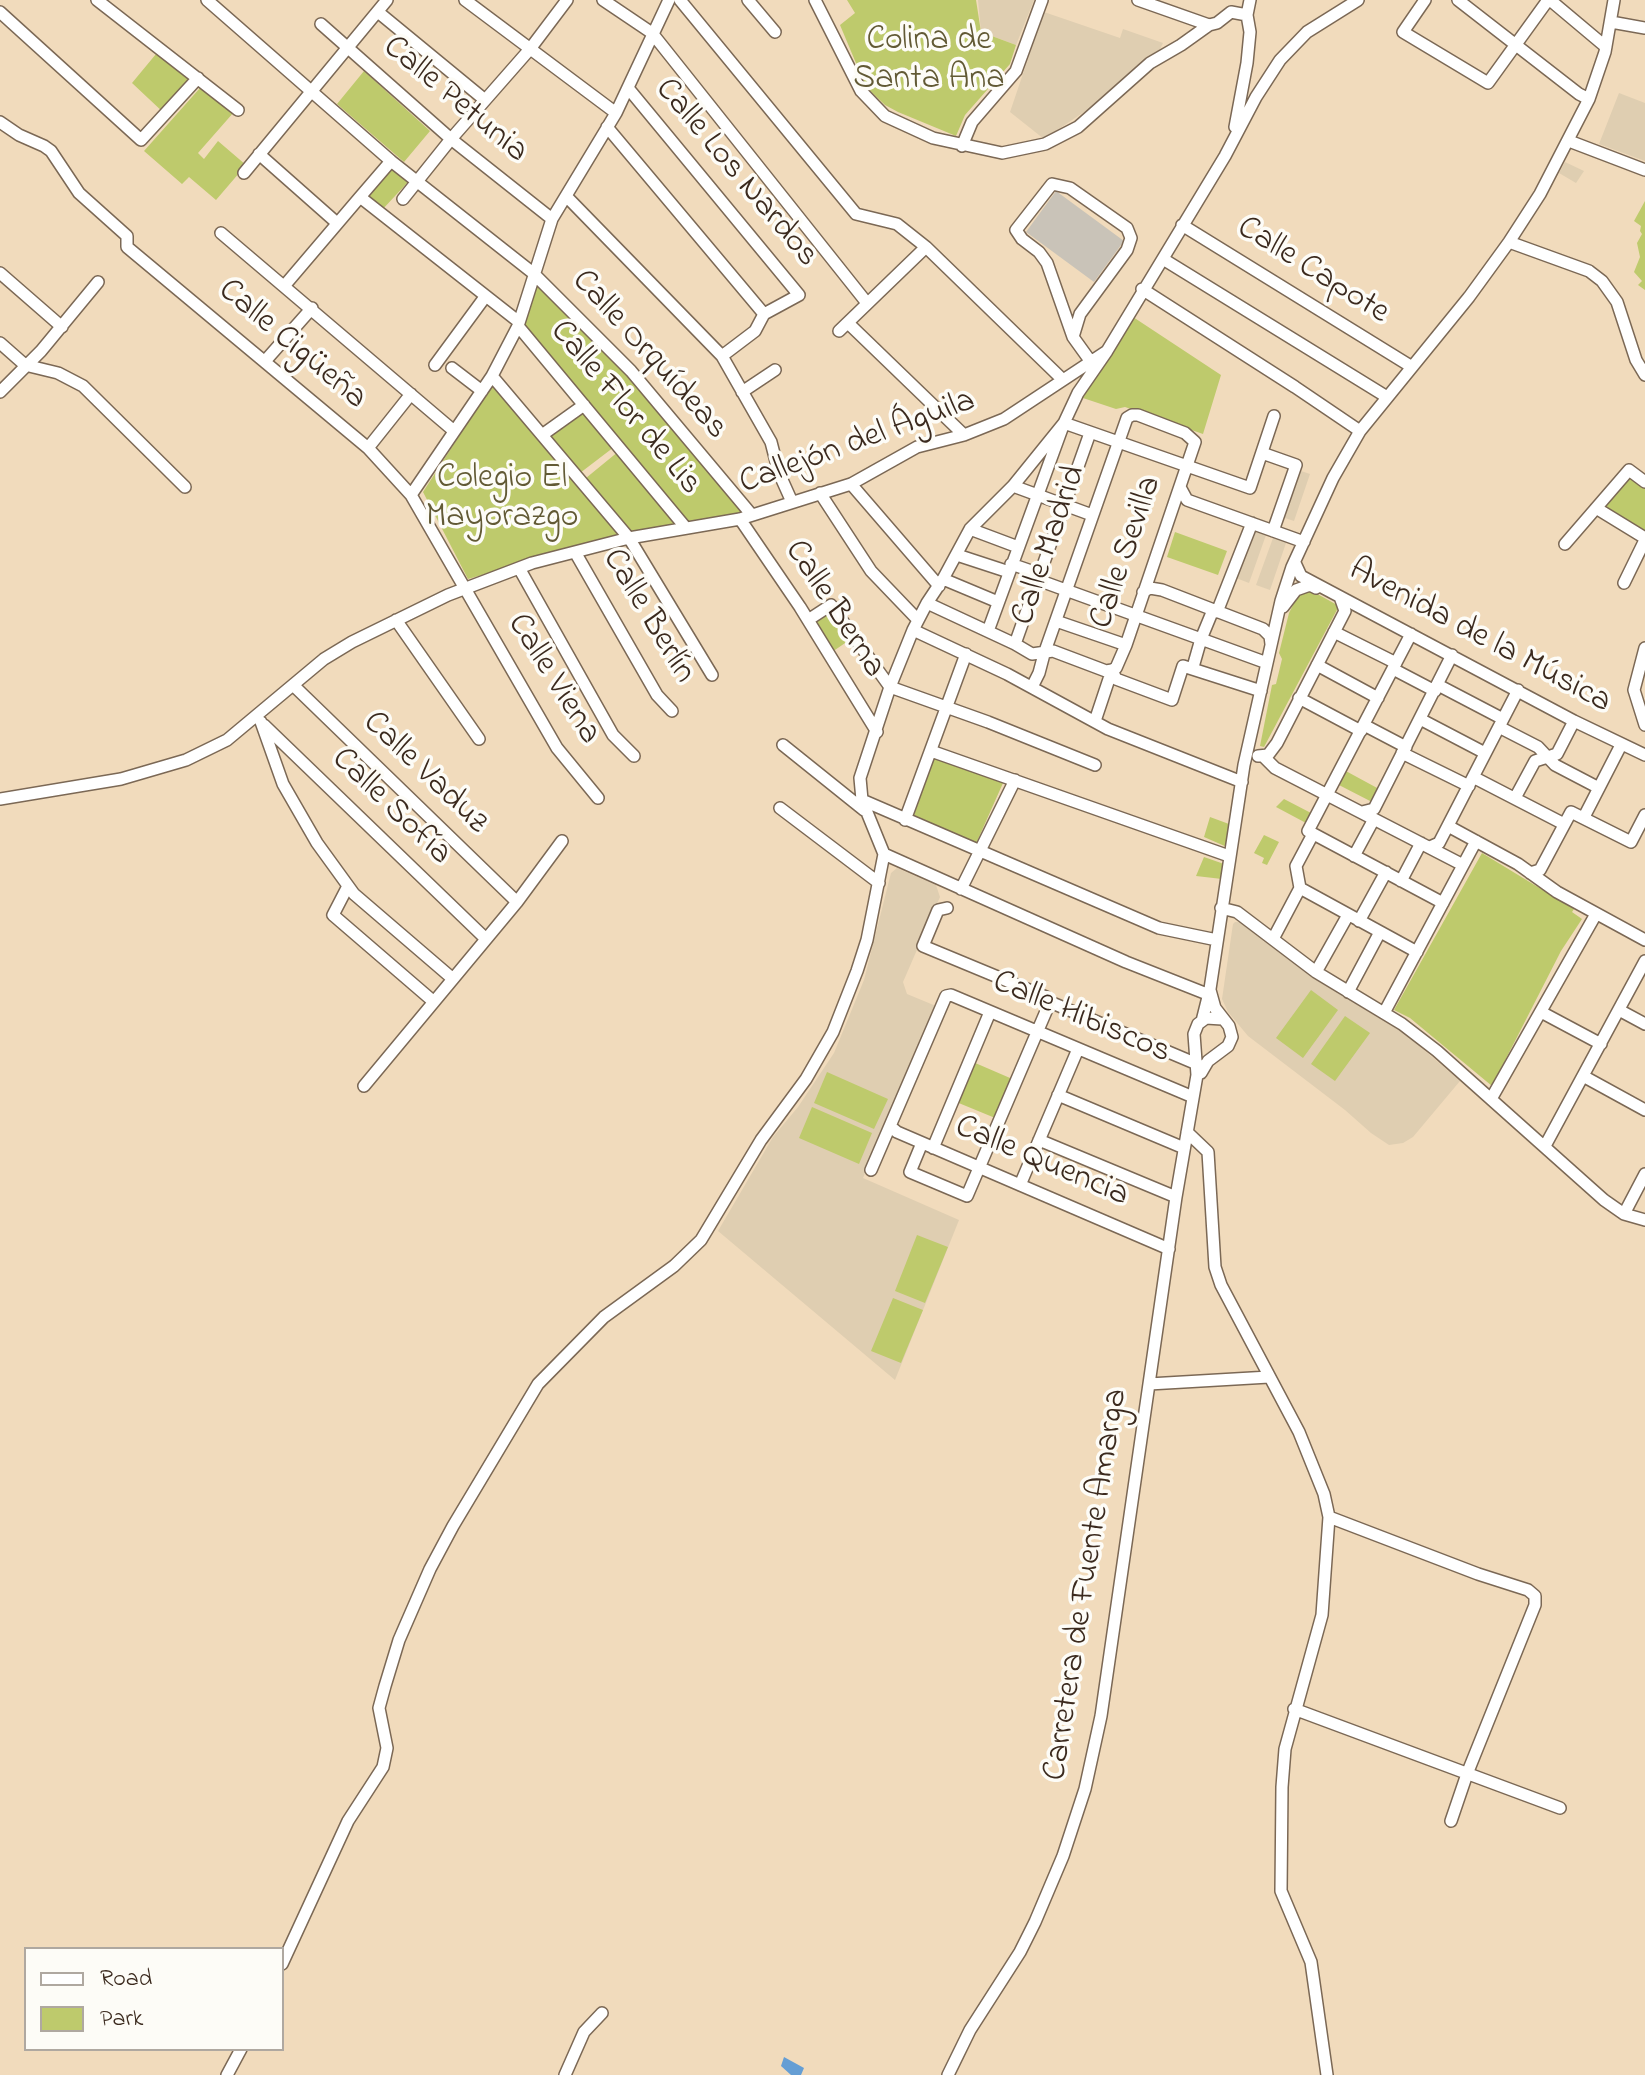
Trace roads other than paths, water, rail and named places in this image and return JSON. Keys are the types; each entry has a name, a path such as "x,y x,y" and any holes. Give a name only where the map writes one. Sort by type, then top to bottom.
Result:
{"street":[{"path":"97,0 238,110"},
{"name":"Calle Orquídeas","path":"207,0 391,161 533,273 631,371 745,517"},
{"path":"244,173 387,0"},
{"path":"465,0 616,113"},
{"path":"403,199 530,49 567,0"},
{"path":"603,0 652,33 867,303"},
{"path":"411,495 492,376 519,324 552,219 616,113 669,0"},
{"path":"680,0 856,214 897,224 926,247 1062,379"},
{"path":"748,0 775,32"},
{"path":"815,0 861,91 885,116 933,138 1002,153 1045,144 1078,127 1150,63 1231,12 1247,15"},
{"path":"962,146 972,122 1016,71 1042,0"},
{"path":"1138,0 1164,4 1209,25"},
{"path":"1230,147 1247,63 1250,0"},
{"path":"988,631 1036,495 1078,393 1163,259 1256,97 1293,45 1307,32 1358,0"},
{"path":"1425,0 1403,32 1488,83 1549,0 1606,47"},
{"path":"1458,0 1589,99"},
{"path":"1220,1053 1204,1052 1197,1044 1195,1029 1205,1013 1244,765 1281,601 1295,563 1333,478 1360,431 1509,242 1569,141 1589,99 1606,47 1614,0"},
{"path":"0,12 141,140 198,78"},
{"path":"378,12 485,100"},
{"path":"1611,22 1645,28"},
{"name":"Calle Petunia","path":"321,24 451,139 552,219"},
{"name":"Calle Los Nardos","path":"628,88 799,295 764,314"},
{"name":"Calle Cigüeña","path":"0,122 51,151 79,193 127,236 127,247 368,448 411,495 463,589"},
{"path":"607,127 764,314 755,331 722,356"},
{"path":"1569,141 1645,170"},
{"path":"259,154 337,223"},
{"path":"285,285 391,161"},
{"path":"1073,337 1080,314 1127,250 1131,238 1127,228 1070,188 1052,184 1016,230 1047,263 1073,337 1091,362"},
{"path":"566,196 722,356 771,442 779,473 792,502"},
{"name":"Calle Flor de Lis","path":"360,197 519,324 686,528"},
{"name":"Calle Capote","path":"1182,225 1412,367"},
{"path":"221,233 454,431"},
{"path":"1509,242 1589,271 1602,281 1617,302 1636,360 1645,375"},
{"path":"926,247 843,327 964,435"},
{"path":"1163,259 1387,397"},
{"path":"0,273 62,327"},
{"path":"0,392 62,327 98,282"},
{"path":"1142,289 1360,431"},
{"path":"435,365 485,297"},
{"path":"266,360 312,308"},
{"path":"0,343 25,365 58,373 83,386 185,487"},
{"name":"Callejón del Águila","path":"0,799 121,779 186,760 227,740 258,719 324,659 396,620 463,589 575,552 629,538 745,517 851,484 917,447 964,435 1016,413 1107,351"},
{"path":"452,368 482,391"},
{"path":"742,392 775,370"},
{"path":"492,376 629,538 712,675"},
{"path":"368,448 411,394"},
{"path":"542,435 584,405"},
{"name":"Calle Madrid","path":"1032,687 1124,424 1132,415 1138,415 1185,433 1195,442 1192,451"},
{"path":"1064,423 1250,488 1274,416"},
{"path":"284,1960 348,1821 383,1767 387,1748 381,1700 399,1640 430,1569 524,1405 562,1358 604,1317 674,1266 701,1240 761,1140 814,1067 850,991 867,940 879,883 884,854 862,800 860,778 890,687 927,603 970,529 1013,486 1064,423"},
{"path":"1015,644 1090,433"},
{"name":"Calle Sevilla","path":"1095,721 1112,670 1116,668 1126,645 1192,451"},
{"path":"1262,453 1296,465 1273,531"},
{"path":"1565,544 1629,470 1645,482"},
{"path":"851,484 941,583 998,602"},
{"path":"1013,486 1092,515"},
{"path":"1180,486 1187,500 1304,542"},
{"path":"820,493 871,571 916,625 1095,721 1244,776"},
{"path":"1596,508 1645,539 1624,583"},
{"name":"Calle Berna","path":"745,517 877,732"},
{"path":"1193,667 1201,639 1252,523"},
{"path":"970,529 1018,547"},
{"name":"Calle Berlín","path":"575,552 657,695 672,711"},
{"path":"957,555 1039,577 1267,663"},
{"name":"Avenida de la Música","path":"1295,563 1301,576 1574,721 1645,755"},
{"path":"519,568 613,735 634,756"},
{"path":"1280,611 1296,590 1310,585 1325,589"},
{"path":"1143,592 1155,588 1266,630 1271,646"},
{"name":"Calle Viena","path":"463,589 557,748 598,798"},
{"path":"1244,776 1272,751 1345,611 1345,603 1340,596"},
{"path":"927,603 1032,654 1053,651 1106,671 1112,670 1116,679 1172,700 1183,666 1261,691"},
{"path":"808,620 831,605 890,687 1095,765"},
{"path":"396,620 479,739"},
{"path":"1056,621 1126,645"},
{"path":"1334,632 1501,723 1538,747 1555,765 1599,788"},
{"path":"1273,939 1300,888 1296,866 1310,832 1411,634"},
{"path":"1645,648 1634,690 1645,725"},
{"path":"905,820 966,654"},
{"path":"1362,812 1374,809 1452,655"},
{"path":"1317,665 1378,698"},
{"name":"Calle Vaduz","path":"293,685 517,902"},
{"path":"1401,881 1425,845 1439,843 1518,690"},
{"path":"1299,698 1404,750 1515,798 1564,824"},
{"path":"258,719 283,784 317,843 348,886 453,979"},
{"name":"Calle Sofía","path":"258,719 486,939"},
{"path":"1420,719 1485,753"},
{"path":"1515,798 1535,761 1557,754 1574,721"},
{"path":"783,745 868,813"},
{"path":"1250,745 1253,753 1271,766 1463,865"},
{"path":"1584,817 1627,747 1645,745"},
{"path":"931,751 1229,856"},
{"path":"961,889 1015,780"},
{"path":"862,800 978,853 1159,928 1217,940"},
{"path":"780,808 879,883"},
{"path":"1530,873 1540,870 1571,812 1631,842 1645,815"},
{"path":"1354,856 1374,819"},
{"path":"1448,826 1645,940"},
{"path":"1310,832 1443,903"},
{"path":"364,1086 517,902 562,841"},
{"path":"1384,1013 1476,841"},
{"path":"884,854 1140,968 1208,992 1215,1008 1229,1026 1232,1037 1228,1046 1199,1069 923,946 938,910 947,908"},
{"path":"1359,921 1386,872"},
{"path":"348,886 333,915 434,1002"},
{"path":"1300,888 1417,952"},
{"path":"1221,908 1237,912 1316,972 1402,1024 1437,1051 1604,1200 1624,1214 1645,1220"},
{"path":"1491,1099 1596,914"},
{"path":"1316,972 1348,915"},
{"path":"1348,992 1380,932"},
{"path":"1545,1146 1645,961"},
{"name":"Calle Hibiscos","path":"891,1127 946,996 951,995 1193,1097"},
{"path":"990,1012 928,1146 910,1172 967,1196 1048,1000"},
{"path":"1619,1010 1645,1024"},
{"path":"1541,1012 1601,1044"},
{"path":"1202,1021 1212,1017 1222,1019"},
{"name":"Carretera de Fuente Amarga","path":"948,2075 970,2030 1035,1922 1063,1856 1085,1789 1101,1716 1176,1197 1199,1069 1197,1044"},
{"path":"1020,1185 1078,1049"},
{"path":"1583,1076 1645,1110"},
{"path":"1058,1095 1184,1148"},
{"path":"871,1170 891,1127"},
{"name":"Calle Quencia","path":"891,1127 928,1146 1169,1249"},
{"path":"1187,1132 1208,1152 1218,1276 1299,1432 1324,1494 1329,1517 1322,1615 1285,1749 1281,1891 1311,1962 1327,2075"},
{"path":"1039,1140 1176,1197"},
{"path":"1624,1214 1645,1174"},
{"path":"1149,1384 1269,1377"},
{"path":"1329,1517 1528,1590 1535,1596 1535,1605 1451,1821"},
{"path":"1294,1709 1560,1808"},
{"path":"565,2075 584,2032 602,2013"},
{"path":"227,2075 240,2051"}],"water":[{"path":"784,2057 804,2068 801,2075 791,2075 781,2066"}],"park label":[{"name":"Colina de Santa Ana","path":"929,62"},
{"name":"Colegio El Mayorazgo","path":"502,500"}]}
